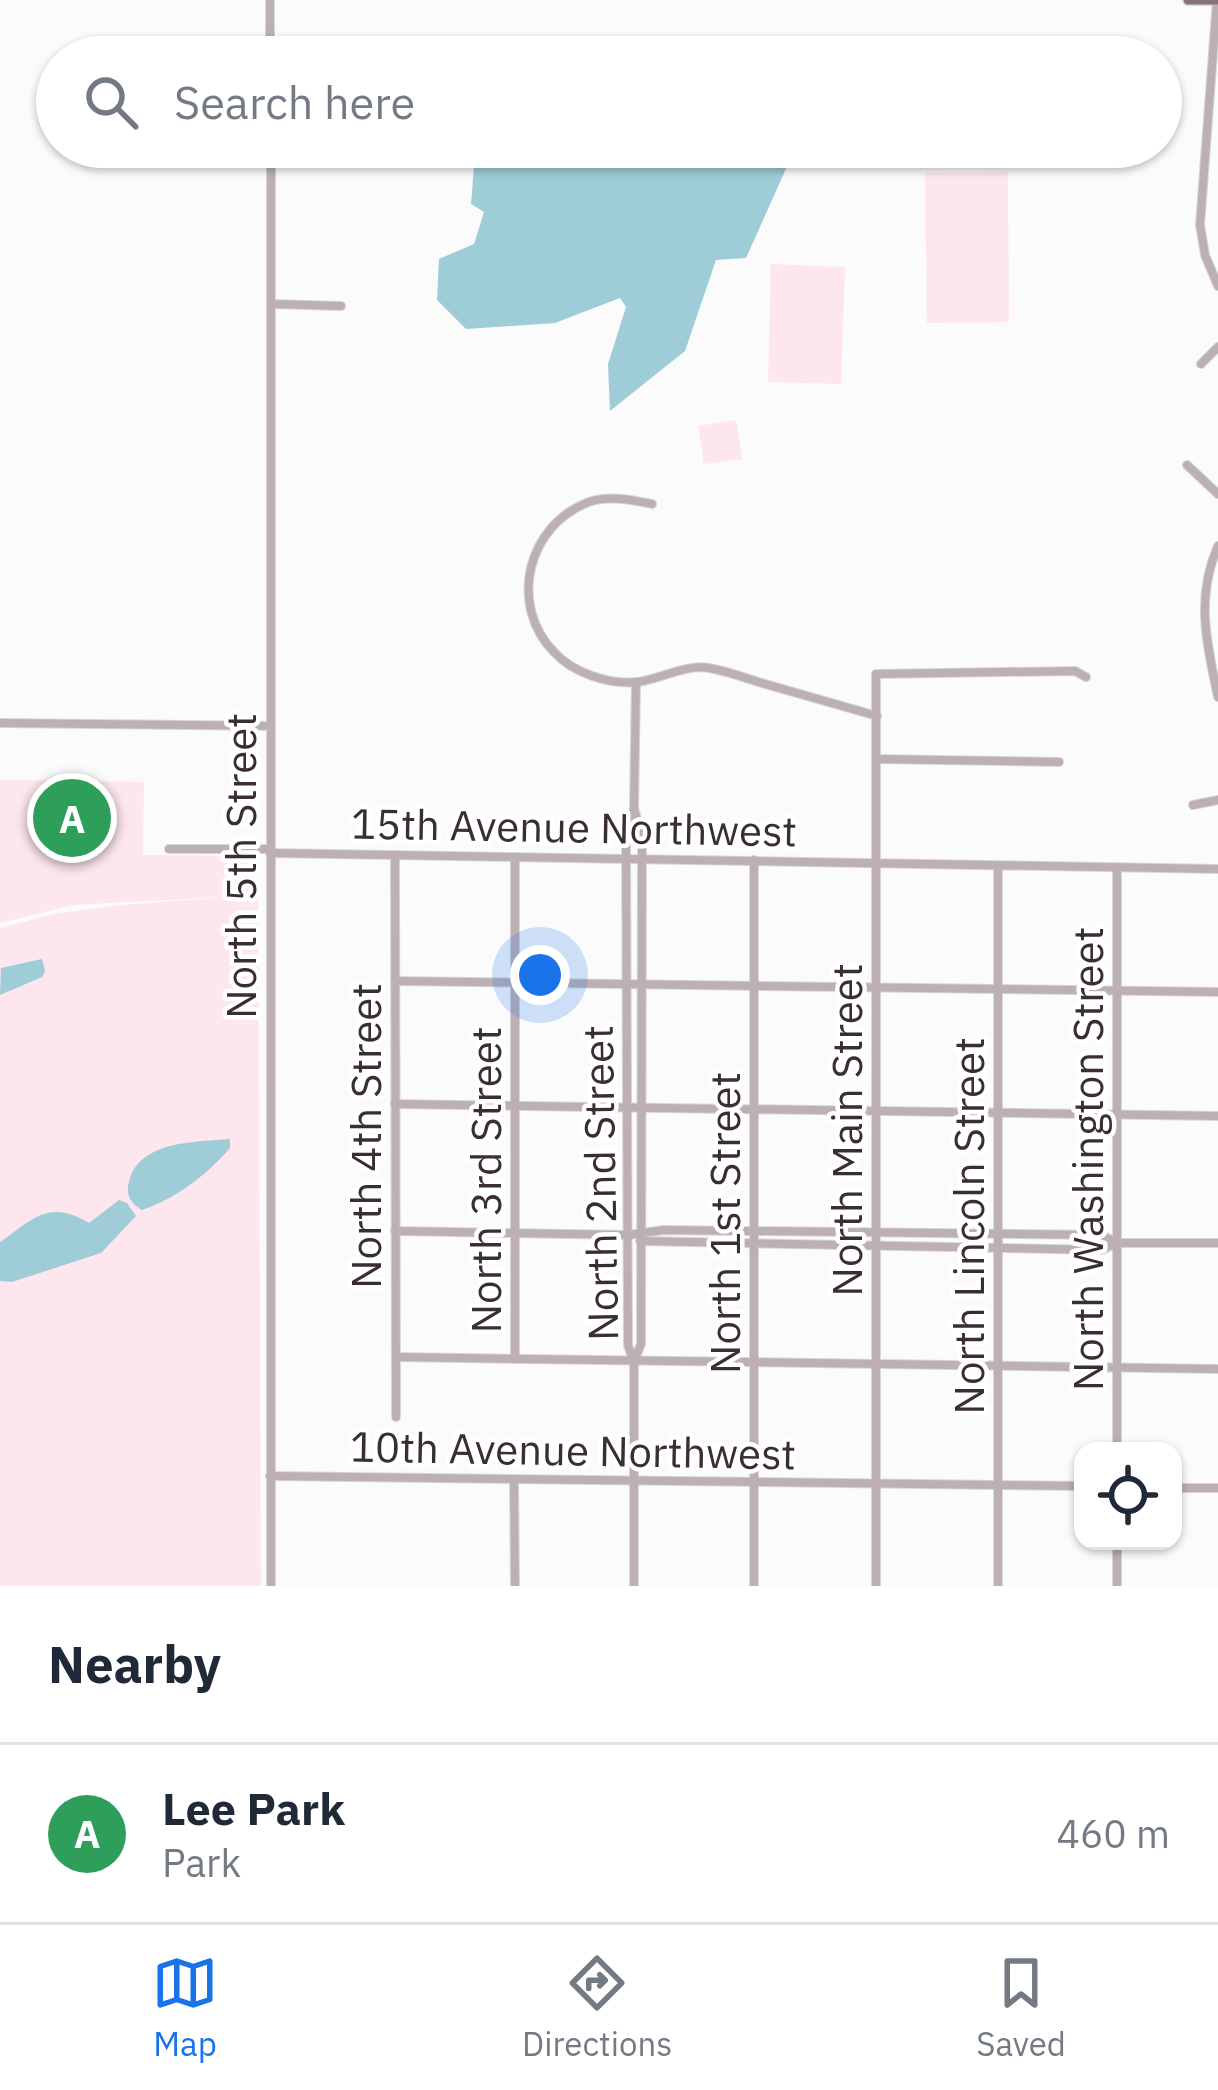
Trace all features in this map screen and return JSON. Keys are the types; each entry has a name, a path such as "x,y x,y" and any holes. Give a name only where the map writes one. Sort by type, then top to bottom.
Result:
{"main road":[{"path":"1188,0 1217,0"}],"street":[{"path":"269,0 270,36"},
{"path":"1217,0 1200,225 1204,255 1218,286"},
{"name":"North 5th Street","path":"271,168 271,1586"},
{"path":"271,304 341,306"},
{"path":"1201,364 1218,347"},
{"path":"1187,464 1218,494"},
{"path":"652,504 603,499 568,513 540,546 526,591 534,626 553,652 589,674 636,682 706,667 877,716"},
{"path":"1218,546 1202,612 1218,697"},
{"name":"North Main Street","path":"876,1586 876,674 1062,671 1086,677"},
{"path":"634,808 636,682"},
{"path":"0,723 271,726"},
{"path":"876,759 1059,762"},
{"path":"1193,805 1218,800"},
{"name":"North 2nd Street","path":"634,808 627,831 628,1345 634,1361 634,1586"},
{"name":"North 2nd Street","path":"634,808 642,831 641,1344 634,1361"},
{"name":"15th Avenue Northwest","path":"169,849 1218,869"},
{"name":"North 4th Street","path":"395,855 396,1418"},
{"name":"North 3rd Street","path":"515,857 515,1359"},
{"name":"North 1st Street","path":"754,860 754,1586"},
{"name":"North Lincoln Street","path":"998,867 998,1586"},
{"name":"North Washington Street","path":"1117,1442 1118,868"},
{"path":"395,981 1218,992"},
{"path":"394,1104 1218,1116"},
{"path":"641,1237 754,1230 1102,1235 1118,1243"},
{"path":"395,1231 628,1235 754,1245 1102,1250 1118,1243 1218,1244"},
{"path":"396,1357 1218,1369"},
{"name":"10th Avenue Northwest","path":"270,1476 1074,1486"},
{"path":"514,1480 515,1586"},
{"path":"1182,1488 1218,1489"},
{"path":"1117,1550 1117,1586"}],"shaded area":[{"path":"1008,172 1009,322 927,323 925,173"},
{"path":"771,264 845,267 841,384 768,382"},
{"path":"736,420 742,459 704,464 698,426"},
{"path":"0,780 144,782 143,855 254,856 254,895 258,896 261,1586 0,1586 0,928 53,914 120,905 242,896 73,905 0,923"}],"water":[{"path":"474,168 786,168 746,258 716,260 685,351 610,411 608,364 626,307 620,298 555,323 466,329 437,300 439,259 474,244 484,212 471,204"},
{"path":"42,959 42,977 0,995 1,968"},
{"path":"230,1139 230,1148 221,1158 178,1193 142,1210 131,1201 130,1178 147,1156 173,1145"},
{"path":"119,1200 136,1216 101,1253 12,1282 0,1281 0,1242 22,1226 51,1212 89,1223"}],"place":[{"name":"Lee Park","path":"72,818"}]}
